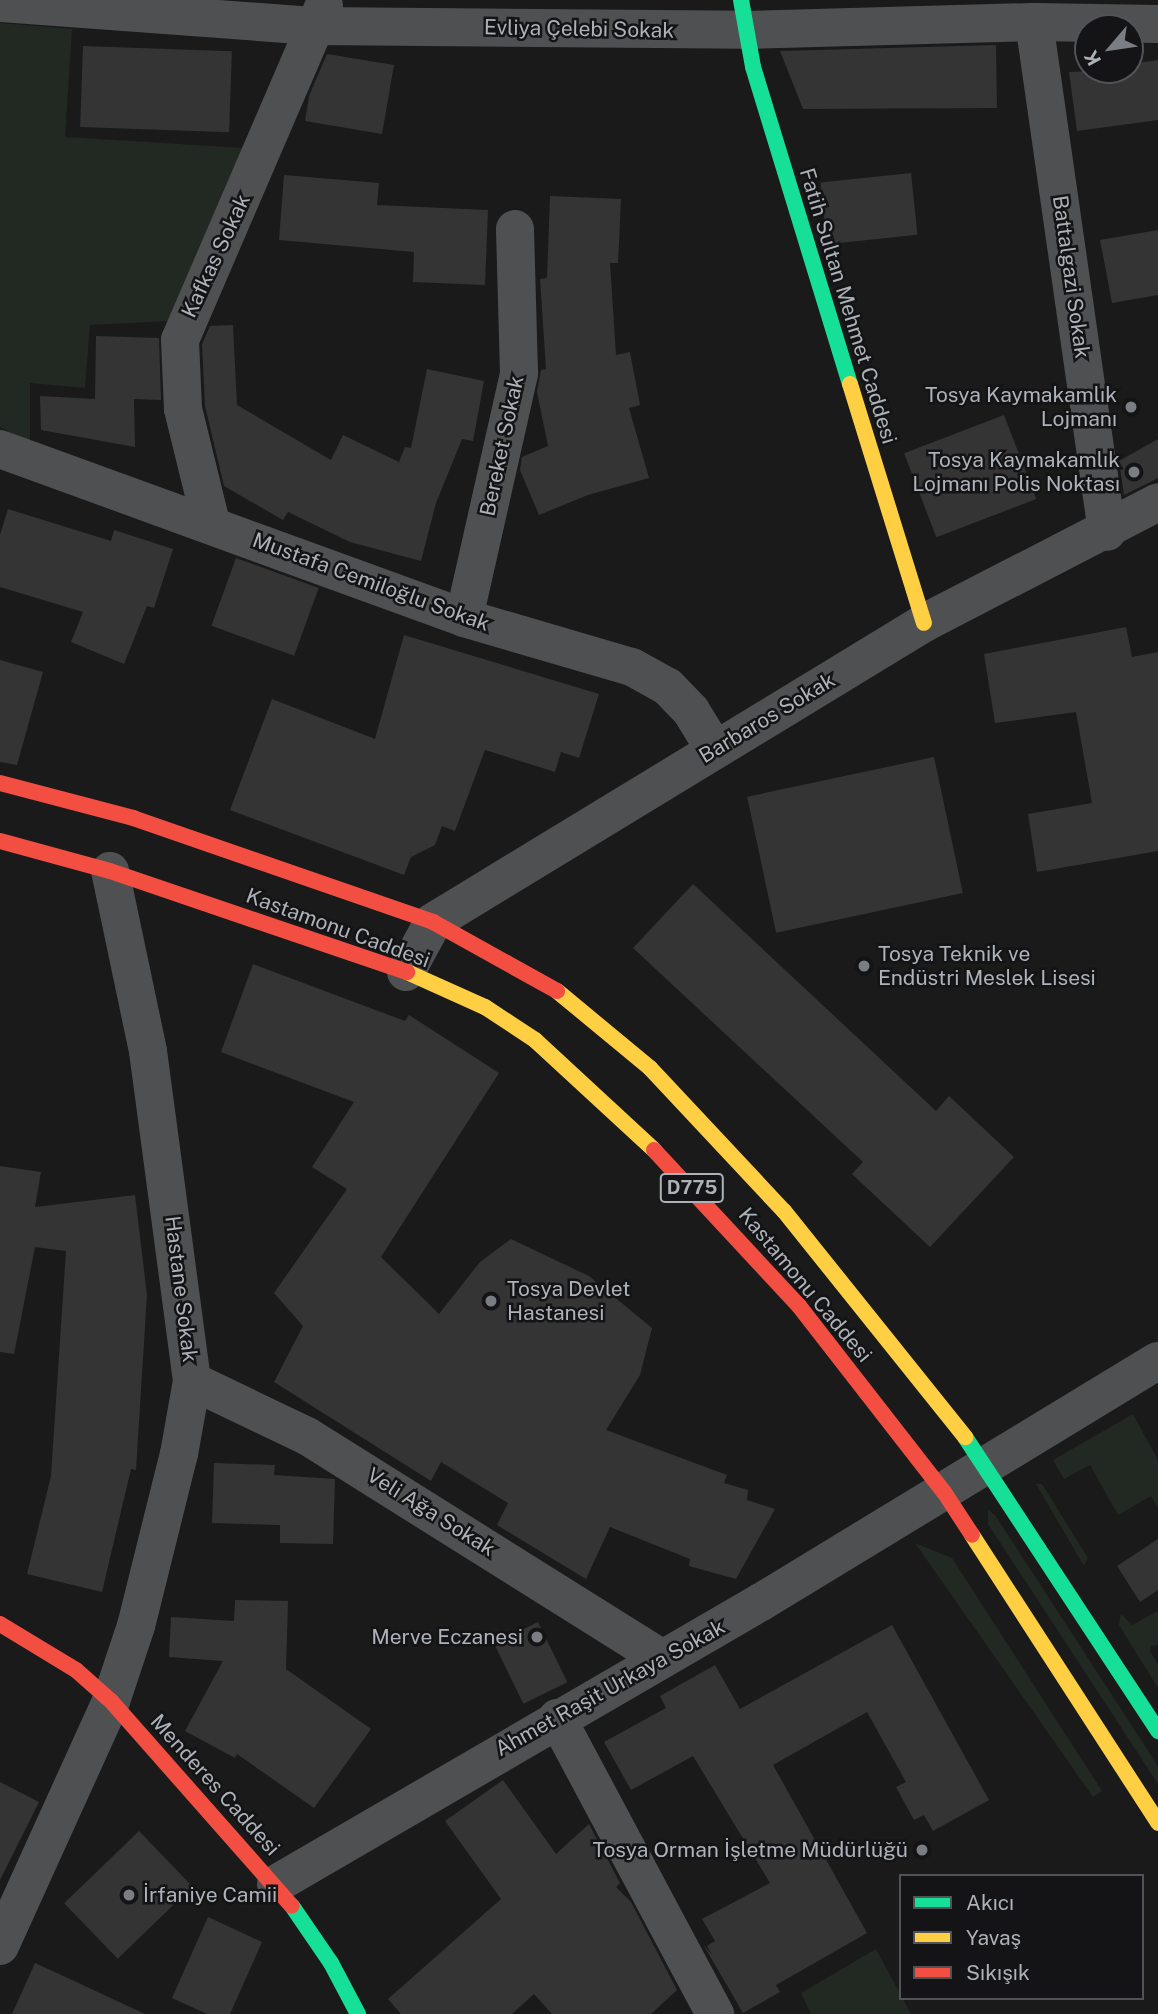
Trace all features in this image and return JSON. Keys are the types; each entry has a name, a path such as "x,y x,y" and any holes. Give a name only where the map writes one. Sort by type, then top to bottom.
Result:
{"main road":[{"name":"Fatih Sultan Mehmet Caddesi","path":"743,15 923,623"},
{"name":"Kastamonu Caddesi","path":"0,783 133,818 433,922 542,980 650,1068 784,1211 1005,1469 1158,1731"},
{"name":"Kastamonu Caddesi","path":"0,841 110,871 407,972 485,1007 535,1040 595,1092 747,1244 944,1492 1158,1822"},
{"name":"Menderes Caddesi","path":"0,1625 76,1670 111,1701 276,1884 331,1963 358,2014"}],"street":[{"name":"Evliya Çelebi Sokak","path":"0,4 321,13 743,15 1158,24"},
{"name":"Kafkas Sokak","path":"211,523 183,409 180,340 321,13"},
{"name":"Battalgazi Sokak","path":"1034,22 1107,532"},
{"name":"Bereket Sokak","path":"464,618 519,373 515,229"},
{"name":"Mustafa Cemiloğlu Sokak","path":"0,449 211,523 464,618 632,667 667,687 691,711 715,750"},
{"name":"Barbaros Sokak","path":"433,922 923,623 1107,532 1158,502"},
{"name":"Hastane Sokak","path":"2,1939 111,1701 136,1626 179,1454 192,1381 148,1051 110,871"},
{"path":"407,972 433,922"},
{"path":"1005,1469 1158,1361"},
{"name":"Veli Ağa Sokak","path":"192,1381 307,1436 662,1659"},
{"path":"1005,1469 1028,1465 1131,1404"},
{"name":"Ahmet Raşit Urkaya Sokak","path":"276,1884 944,1492 1005,1469"},
{"path":"557,1718 715,2014"}],"shaded area":[{"path":"0,23 72,29 65,137 245,148 169,321 90,325 85,388 30,383 30,443 0,427"},
{"path":"1133,1414 1158,1460 1158,1508 1151,1496 1118,1515 1090,1465 1064,1479 1053,1460"},
{"path":"1036,1484 1042,1484 1088,1558 1084,1566"},
{"path":"988,1510 995,1515 1158,1766 1158,1784 988,1524"},
{"path":"915,1543 952,1558 1102,1791 1093,1797"},
{"path":"1158,1611 1158,1645 1151,1646 1150,1651 1158,1664 1158,1688 1119,1625 1121,1614 1132,1625"},
{"path":"876,1949 899,1992 899,2000 903,2000 911,2014 811,2014 801,1993"}],"building":[{"path":"996,45 997,108 803,109 780,51"},
{"path":"83,46 232,51 229,132 80,127"},
{"path":"327,54 394,65 382,134 305,121 309,96"},
{"path":"1158,60 1158,120 1077,131 1069,72 1074,72 1074,84 1144,84 1144,62"},
{"path":"911,173 917,235 827,244 820,183"},
{"path":"284,175 379,183 377,205 488,210 485,285 413,282 414,252 279,240"},
{"path":"550,196 621,199 618,263 610,263 616,355 630,352 640,405 629,408 649,478 588,495 539,515 520,470 522,457 548,446 537,392 541,370 546,369 540,279 547,278"},
{"path":"1158,230 1158,295 1112,303 1100,240"},
{"path":"233,325 237,405 331,460 343,435 399,462 405,447 411,448 427,369 484,381 473,441 462,439 436,503 421,561 350,542 288,512 283,520 224,486 205,406 202,344 210,326"},
{"path":"96,336 159,338 161,400 134,399 135,447 41,430 40,396 95,399"},
{"path":"1004,415 1036,499 936,537 904,453"},
{"name":"Tosya Kaymakamlık Lojmanı Polis Noktası","path":"1158,439 1158,478 1124,495 1119,461"},
{"path":"8,509 111,541 114,530 173,549 154,608 147,606 124,664 71,642 83,612 0,587 0,535"},
{"path":"236,558 319,588 294,656 211,626"},
{"path":"1126,627 1132,657 1158,652 1158,851 1037,872 1028,814 1092,803 1076,712 995,723 984,654"},
{"path":"404,635 599,694 579,758 561,752 555,772 485,750 455,831 442,826 435,845 411,857 404,875 230,810 272,699 375,739"},
{"path":"0,660 43,672 17,765 0,762"},
{"path":"934,757 963,893 776,933 747,797"},
{"path":"693,884 936,1111 949,1096 1014,1157 930,1247 852,1174 863,1162 633,948"},
{"path":"253,964 405,1021 409,1015 499,1073 381,1257 439,1314 480,1262 511,1239 589,1276 652,1328 640,1375 606,1430 727,1475 724,1483 748,1490 747,1500 775,1509 736,1579 689,1566 690,1559 610,1527 586,1579 497,1525 508,1503 441,1462 431,1481 274,1382 303,1326 274,1293 347,1189 312,1167 354,1102 221,1052"},
{"path":"0,1166 41,1172 35,1207 135,1195 147,1295 136,1470 131,1469 102,1592 27,1574 51,1476 66,1251 35,1247 14,1354 0,1352"},
{"path":"214,1463 275,1465 274,1475 335,1479 333,1544 280,1543 280,1525 212,1523"},
{"path":"1158,1539 1158,1590 1140,1602 1117,1566"},
{"path":"235,1600 288,1601 286,1669 371,1729 314,1808 237,1754 235,1758 185,1731 223,1661 169,1657 171,1617 234,1621"},
{"path":"538,1622 567,1682 523,1704 494,1643"},
{"path":"892,1625 989,1800 933,1831 924,1815 914,1820 896,1787 906,1782 867,1712 773,1765 867,1933 776,1985 780,1992 743,2013 703,1944 712,1955 707,1946 715,1941 702,1919 770,1883 693,1756 631,1790 604,1742 666,1708 660,1696 715,1665 740,1709"},
{"path":"503,1780 556,1854 589,1824 620,1883 616,1887 631,1902 677,1990 651,2014 552,2014 534,1994 512,2014 401,2014 388,1999 501,1899 445,1821"},
{"path":"0,1782 39,1802 0,1880"},
{"name":"İrfaniye Camii","path":"139,1831 192,1886 118,1959 64,1903"},
{"path":"208,1917 262,1942 230,2014 207,2014 172,1998"},
{"path":"35,1963 72,1980 145,2014 12,2014"}],"traffic: fast":[{"path":"741,0 753,67 850,384"},
{"path":"965,1437 1158,1731"},
{"path":"292,1906 331,1963 358,2014"}],"traffic: slow":[{"path":"850,384 924,623"},
{"path":"407,972 485,1007 535,1040 654,1150"},
{"path":"557,991 650,1068 784,1211 965,1437"},
{"path":"972,1535 1158,1823"}],"traffic: jam":[{"path":"0,783 133,818 433,922 557,991"},
{"path":"0,841 110,871 407,972"},
{"path":"654,1150 799,1306 944,1492 972,1535"},
{"path":"0,1624 76,1670 111,1701 292,1906"}],"place":[{"name":"Tosya Kaymakamlık Lojmanı","path":"1131,407"},
{"name":"Tosya Kaymakamlık Lojmanı Polis Noktası","path":"1134,472"},
{"name":"Tosya Teknik ve Endüstri Meslek Lisesi","path":"864,966"},
{"name":"Tosya Devlet Hastanesi","path":"491,1301"},
{"name":"Merve Eczanesi","path":"537,1637"},
{"name":"Tosya Orman İşletme Müdürlüğü","path":"922,1850"},
{"name":"İrfaniye Camii","path":"129,1895"}]}
